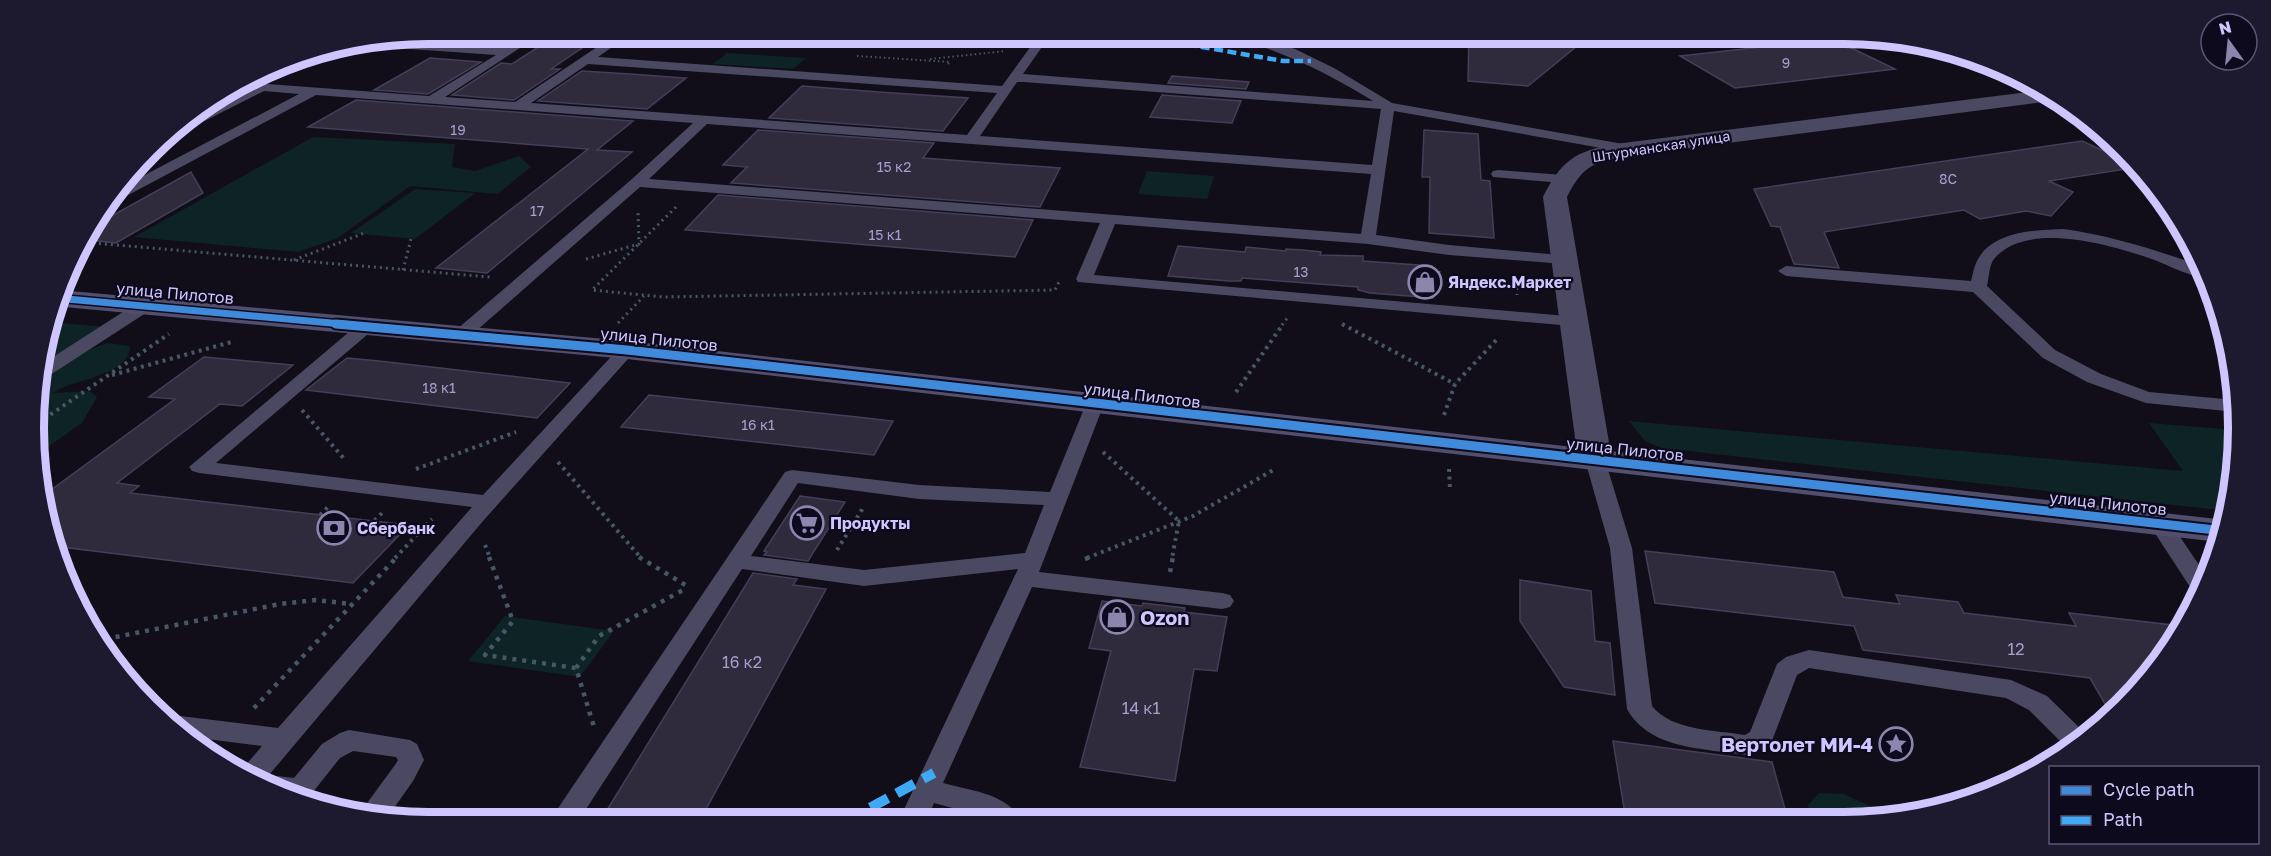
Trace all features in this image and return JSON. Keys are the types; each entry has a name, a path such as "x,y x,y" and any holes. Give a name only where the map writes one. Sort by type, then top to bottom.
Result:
{"street":[{"name":"Штурманская улица","path":"1563,179 1581,159 1629,148 2038,97"},
{"path":"1563,179 1555,197 1572,321 1595,460"},
{"name":"улица Пилотов","path":"66,299 462,334 622,337 1095,404 2213,530"}],"lane":[{"path":"431,100 520,44"},
{"path":"518,106 609,44"},
{"path":"971,139 1038,44"},
{"path":"1275,44 1347,79 1388,106"},
{"path":"396,45 508,52"},
{"path":"585,60 1010,84 1043,79 1388,106 1581,142 1629,148"},
{"path":"437,83 455,84"},
{"path":"252,86 1378,170"},
{"path":"202,117 262,87"},
{"path":"126,191 314,91"},
{"path":"1368,239 1388,106"},
{"path":"462,334 637,182 704,120"},
{"path":"1498,174 1563,179"},
{"path":"637,182 1368,239 1564,259"},
{"path":"1110,219 1084,279 1572,321"},
{"path":"1978,287 1987,258 2008,242 2040,234 2082,235 2111,241 2193,269"},
{"path":"1786,271 1978,287 2049,354 2094,378 2146,397 2227,405"},
{"path":"49,367 146,305"},
{"path":"368,325 199,466 488,501"},
{"path":"256,772 488,501 622,337"},
{"path":"916,812 1028,569 1095,404"},
{"path":"1595,460 1621,548 1640,709 1650,723 1667,732 1746,745 1761,739 1786,670 1795,663 1809,659 2012,689 2038,703 2072,736"},
{"path":"569,812 792,476 919,492 1057,499"},
{"path":"2160,524 2196,579"},
{"path":"735,561 864,578 1028,569 1052,581 1221,601"},
{"path":"185,726 284,739"},
{"path":"300,790 339,744 349,740 400,747 408,751 411,760 377,809"},
{"path":"926,790 991,807 997,812"}],"path":[{"path":"927,60 1011,50"},
{"path":"678,204 592,290 644,295 1055,290 1060,279"},
{"path":"638,210 639,244"},
{"path":"293,260 367,232"},
{"path":"403,270 412,236"},
{"path":"91,243 496,278"},
{"path":"1422,246 1439,267 1440,310"},
{"path":"1444,414 1455,384 1519,316 1515,255"},
{"path":"622,337 644,295"},
{"path":"1235,393 1292,310"},
{"path":"1340,323 1455,384"},
{"path":"44,419 178,329"},
{"path":"108,375 243,339"},
{"path":"297,404 350,465"},
{"path":"411,471 523,429"},
{"path":"1100,449 1179,521"},
{"path":"552,455 639,557 689,587 599,636 576,668"},
{"path":"1448,463 1450,489"},
{"path":"1052,581 1089,556 1192,516 1275,469"},
{"path":"824,573 876,486"},
{"path":"334,528 364,531 405,491"},
{"path":"231,732 453,497"},
{"path":"1165,594 1179,521"},
{"path":"484,542 513,621 485,655 576,668"},
{"path":"106,639 280,604 316,600 352,604"},
{"path":"576,668 594,730"}],"green space":[{"path":"727,53 806,58 793,69 713,64"},
{"path":"313,137 455,144 452,167 475,171 519,156 531,167 498,194 410,186 338,238 298,252 134,237"},
{"path":"1147,171 1214,176 1207,199 1138,194"},
{"path":"415,189 475,193 415,239 351,233"},
{"path":"59,323 108,327 49,364"},
{"path":"107,343 130,346 128,356 111,371 53,393 90,391 97,397 82,423 44,450 44,403 48,372 75,355"},
{"path":"1629,421 2183,471 2149,423 2228,429 2227,453 2218,510 1661,448 1645,441"},
{"path":"505,616 614,631 580,677 468,661"},
{"path":"1819,793 1844,794 1877,811 1809,812 1808,805"}],"building":[{"path":"543,44 588,44 551,69 560,69 514,100 452,95 501,63 512,64"},
{"path":"1469,44 1580,44 1528,86 1468,81"},
{"path":"1788,44 1843,44 1895,69 1735,88 1680,56"},
{"path":"430,58 481,62 428,94 374,90"},
{"path":"582,71 686,78 647,109 538,101"},
{"path":"1172,76 1249,82 1246,89 1168,83"},
{"path":"802,86 968,98 943,131 769,118"},
{"path":"1162,95 1241,101 1232,123 1150,117"},
{"path":"356,100 633,121 597,150 632,152 487,273 436,268 588,149 308,127"},
{"path":"758,130 934,143 923,158 1060,168 1040,207 731,183 747,167 723,165"},
{"path":"1424,130 1478,134 1481,180 1490,181 1494,238 1429,233 1430,177 1422,177"},
{"path":"2082,141 2115,156 2127,169 2049,181 2073,192 2051,216 2026,211 1980,219 1964,210 1824,232 1839,268 1794,264 1780,227 1771,226 1754,189"},
{"path":"191,172 203,193 116,243 93,240 105,220"},
{"path":"718,195 1033,220 1015,257 685,230"},
{"path":"1178,246 1245,252 1246,247 1286,251 1286,249 1303,250 1321,252 1320,255 1363,256 1363,261 1432,266 1433,298 1370,293 1358,290 1358,287 1242,278 1241,281 1229,281 1168,276"},
{"path":"204,357 293,365 242,406 220,404 117,483 139,486 130,493 409,525 353,583 63,547 49,491 175,399 149,397"},
{"path":"347,358 570,383 537,418 306,390"},
{"path":"649,395 893,421 874,455 621,427"},
{"name":"Продукты","path":"800,496 845,502 808,561 764,555 767,552 764,551"},
{"path":"1645,551 1834,572 1843,597 1900,604 1896,595 1958,602 1964,613 2076,626 2069,613 2173,625 2148,662 2107,707 2090,678 1863,650 1854,626 1655,603"},
{"path":"753,573 797,579 793,585 826,589 704,812 606,812"},
{"path":"1520,580 1591,591 1595,641 1610,643 1615,695 1564,687 1520,621"},
{"path":"1102,601 1185,608 1184,612 1227,617 1217,671 1194,669 1175,781 1080,767 1111,651 1089,648"},
{"path":"1613,741 1772,762 1786,812 1625,812"}],"marked path":[{"path":"1185,44 1283,61 1311,61"},
{"path":"862,812 934,773"}],"cycle path":[{"path":"66,299 627,350 2213,530"}],"place":[{"name":"Яндекс.Маркет","path":"1425,282"},
{"name":"Продукты","path":"807,523"},
{"name":"Сбербанк","path":"334,528"},
{"name":"Ozon","path":"1117,617"},
{"name":"Вертолет МИ-4","path":"1896,744"}]}
